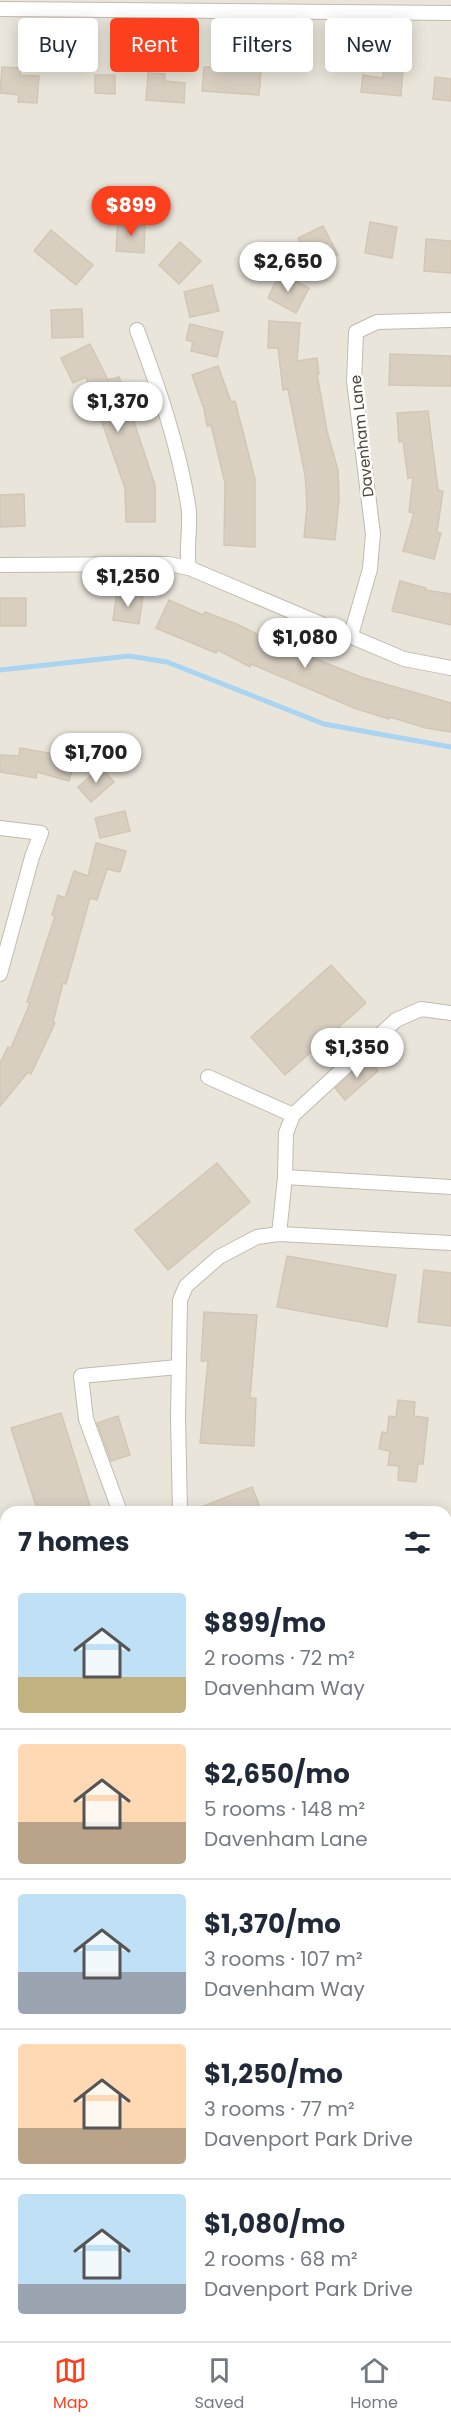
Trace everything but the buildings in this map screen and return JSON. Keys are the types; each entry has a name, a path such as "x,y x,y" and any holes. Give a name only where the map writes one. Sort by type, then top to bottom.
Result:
{"street":[{"path":"0,9 251,7 451,13"},
{"name":"Davenham Lane","path":"351,635 370,569 373,534 354,381 356,332 377,322 451,320"},
{"path":"137,330 163,401 189,506 186,552 189,568"},
{"path":"0,565 168,564 189,568 404,659 451,668"},
{"path":"0,828 41,833 32,857 0,974"},
{"path":"279,1234 285,1177 286,1133 292,1114 396,1020 421,1009 451,1013"},
{"path":"208,1077 292,1114"},
{"path":"285,1177 451,1187"},
{"path":"180,1506 178,1367 180,1300 186,1286 219,1257 257,1237 279,1234 451,1243"},
{"path":"118,1506 86,1419 81,1376 178,1367"}],"shaded area":[{"path":"0,0 451,0 451,1506 0,1506"}],"waterway":[{"path":"0,670 129,656 167,662 324,724 451,747"}]}
